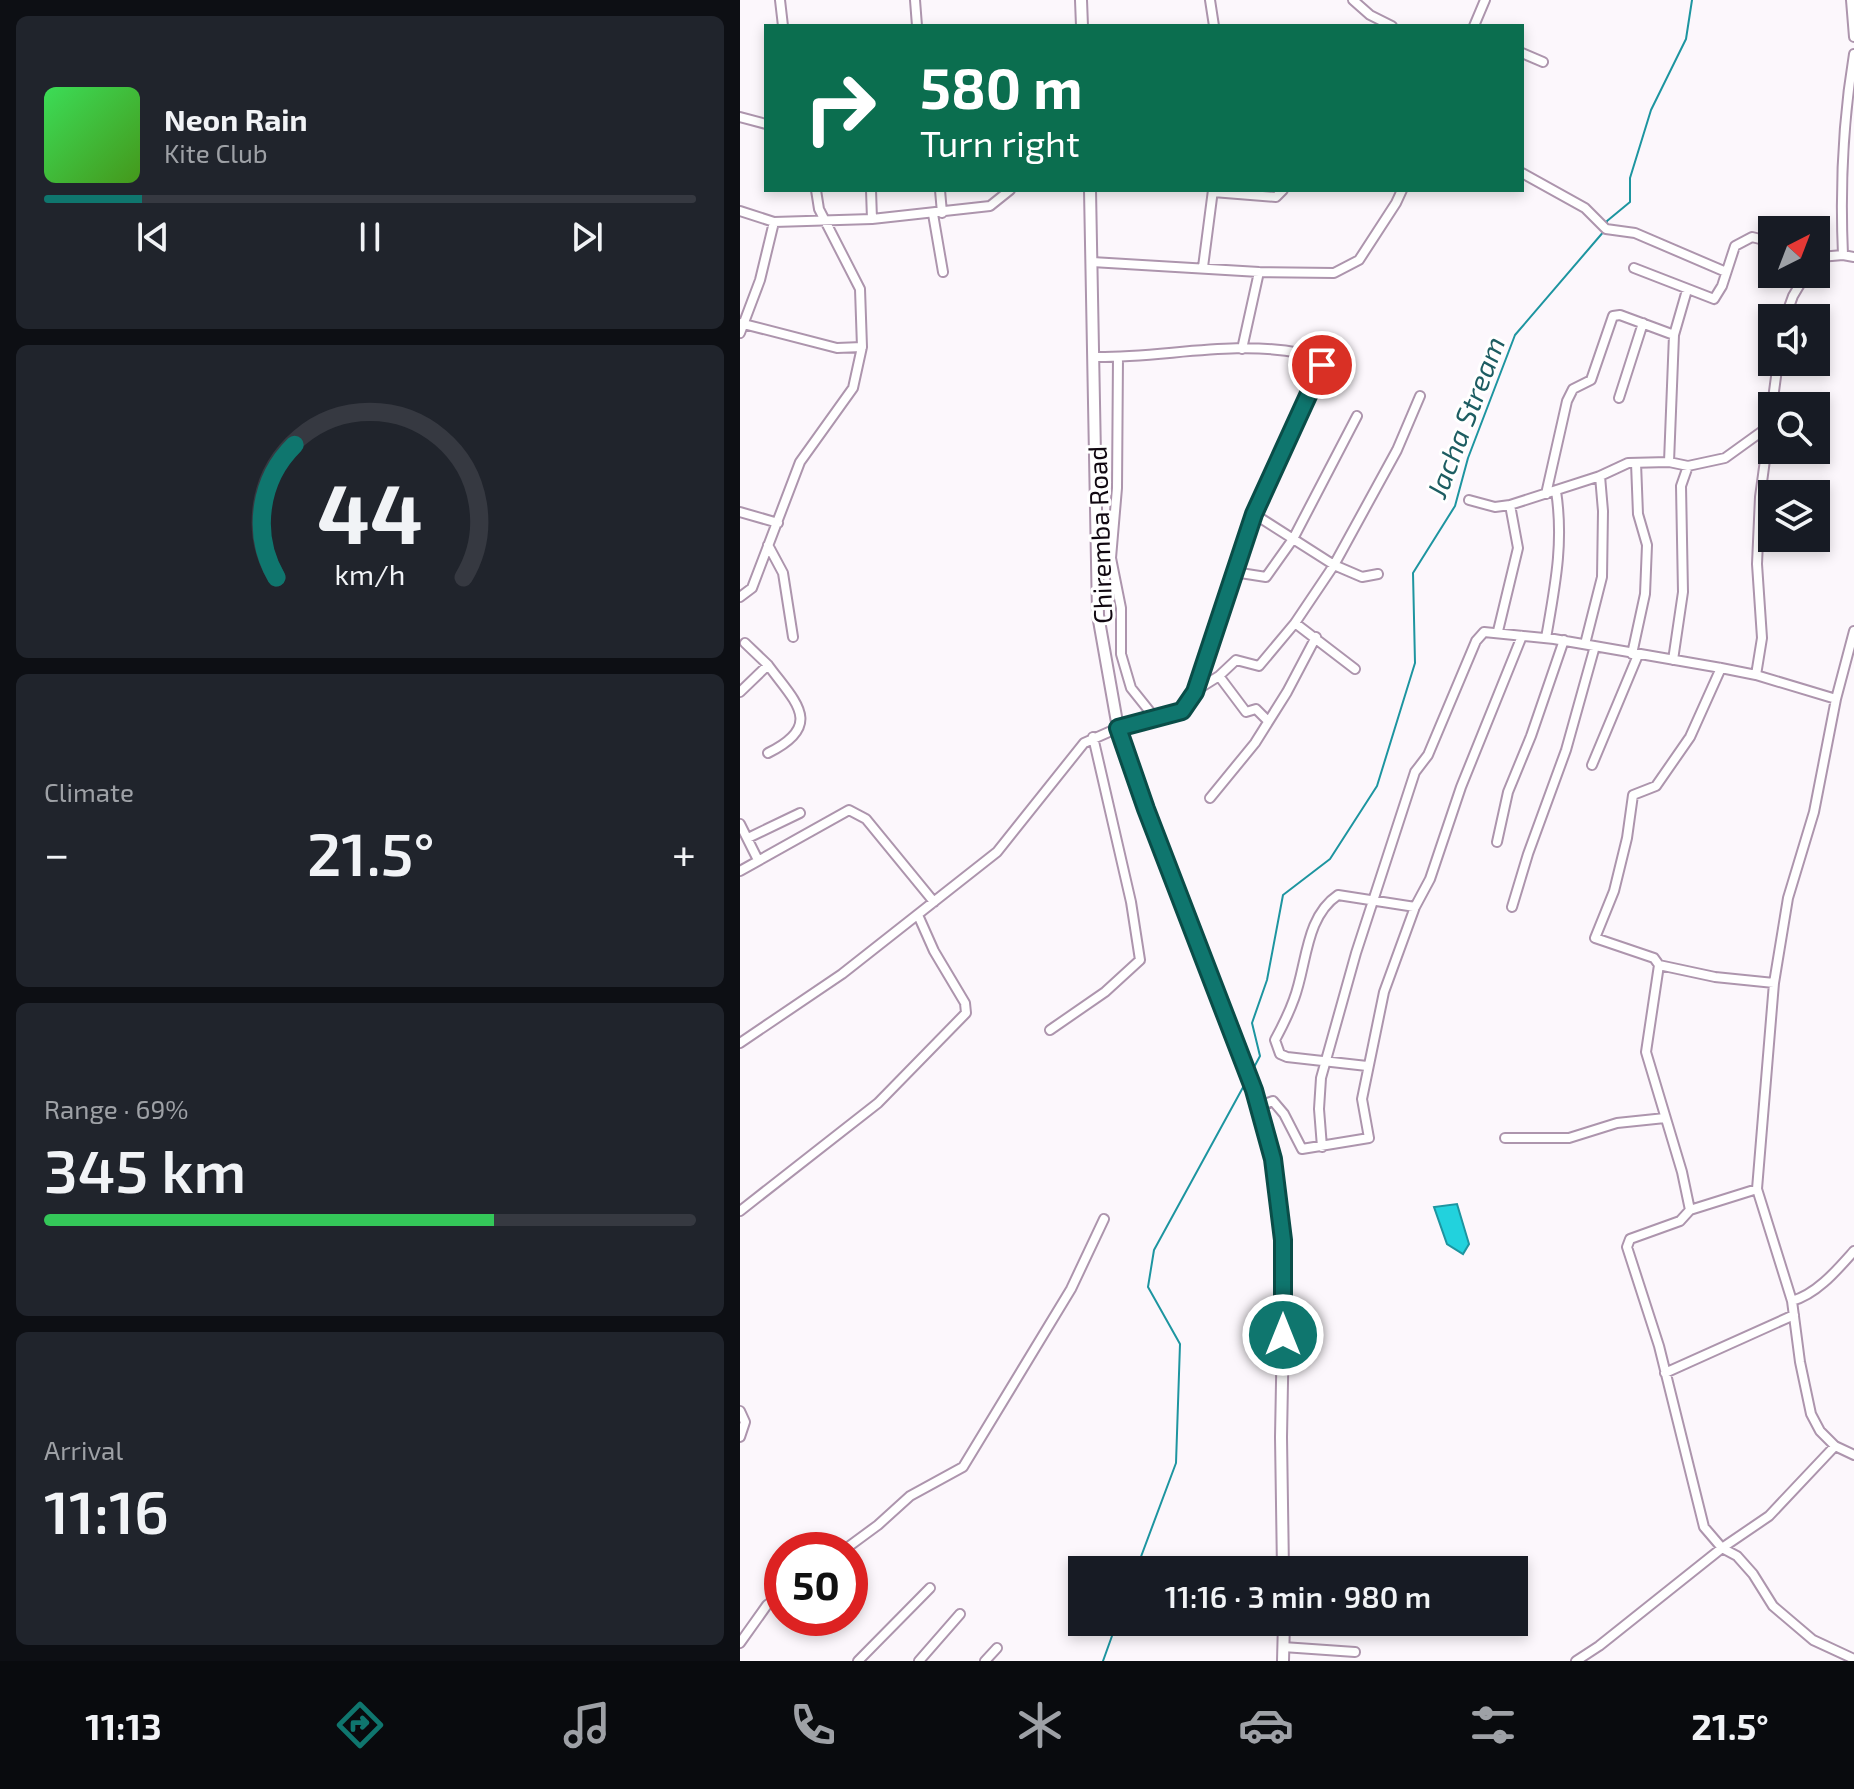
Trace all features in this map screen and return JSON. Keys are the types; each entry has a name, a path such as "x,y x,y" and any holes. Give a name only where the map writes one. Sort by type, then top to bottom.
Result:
{"main road":[{"path":"1081,0 1082,24"},
{"name":"Chiremba Road","path":"1090,192 1098,615 1118,728 1254,1090 1273,1159 1283,1240 1283,1556"},
{"path":"1283,1636 1283,1661"}],"street":[{"path":"780,0 783,24"},
{"path":"915,0 917,24"},
{"path":"1210,0 1214,24"},
{"path":"1353,0 1370,15 1388,24"},
{"path":"1475,24 1485,0"},
{"path":"1851,0 1854,37"},
{"path":"1524,54 1543,62"},
{"path":"1843,255 1841,222 1845,108 1854,54"},
{"path":"740,117 764,123"},
{"path":"1524,174 1585,208 1606,229 1635,233 1726,272"},
{"path":"740,597 752,588 800,462 853,388 862,347 860,289 823,220 816,192"},
{"path":"871,192 872,219"},
{"path":"940,192 938,213 943,272"},
{"path":"740,211 774,222 872,219 990,206 1008,192"},
{"path":"1203,267 1213,192"},
{"path":"1224,192 1276,197 1281,192"},
{"path":"1092,262 1259,272 1334,273 1359,260 1401,192"},
{"path":"774,222 760,280 741,327 837,348 862,347"},
{"path":"1634,268 1714,299 1735,246 1752,237 1758,238"},
{"path":"1830,256 1854,257"},
{"path":"1242,349 1259,272"},
{"path":"1669,462 1674,335 1687,290"},
{"path":"1546,638 1559,559 1561,525 1551,493 1567,401 1573,389 1591,380 1613,316 1620,315 1674,335"},
{"path":"1619,398 1643,323"},
{"path":"740,1043 842,974 997,852 1084,743 1118,728 1182,711 1195,692 1254,514 1322,365 1311,356 1300,353 1242,349 1094,357"},
{"path":"1118,357 1117,488 1111,558 1121,608 1121,654 1131,688 1155,718"},
{"path":"1195,692 1236,660 1259,666 1295,623 1334,565 1397,450 1420,396"},
{"path":"1234,572 1266,577 1293,539 1357,416"},
{"path":"1469,500 1495,507 1510,505 1600,476 1628,463 1669,462 1688,466 1725,458 1758,434"},
{"path":"1592,765 1635,655 1645,594 1647,545 1638,514 1636,463"},
{"path":"1756,675 1762,638 1757,564 1764,464"},
{"path":"1673,660 1683,592 1681,486 1688,466"},
{"path":"1585,644 1602,577 1600,476"},
{"path":"1095,489 1117,488"},
{"path":"1498,631 1518,548 1510,505"},
{"path":"740,512 778,523"},
{"path":"1254,514 1334,565 1362,577 1378,574"},
{"path":"768,545 783,573 793,637"},
{"path":"1295,623 1355,669"},
{"path":"1854,631 1836,699 1814,812 1788,898 1774,983 1757,1189 1792,1301 1811,1414 1820,1431 1835,1446 1854,1455"},
{"path":"1322,1147 1319,1109 1325,1060 1356,953 1415,772 1428,755 1476,641 1484,632 1564,640 1721,668 1836,699"},
{"path":"1259,1106 1273,1101 1284,1114 1302,1149 1369,1138 1362,1099 1384,992 1522,636"},
{"path":"1210,798 1248,752 1316,637"},
{"path":"1497,842 1508,792 1564,640"},
{"path":"745,643 768,665 800,707 800,725 789,742 768,753"},
{"path":"1512,907 1566,750 1595,646"},
{"path":"740,692 768,665"},
{"path":"1721,668 1690,737 1656,786 1633,795 1627,838 1614,891 1595,938 1654,958 1659,965 1715,977 1774,983"},
{"path":"1219,676 1246,712 1256,709 1268,721"},
{"path":"1050,1030 1105,992 1140,960 1131,902 1093,737"},
{"path":"740,871 849,810 866,819 934,902"},
{"path":"748,838 800,813"},
{"path":"740,824 758,860"},
{"path":"1367,1066 1287,1057 1280,1054 1275,1040 1295,997 1305,953 1324,904 1338,895 1415,907"},
{"path":"740,1211 878,1103 966,1013 965,1003 934,951 918,915"},
{"path":"1659,965 1646,1052 1682,1172 1690,1210"},
{"path":"1505,1138 1569,1138 1617,1123 1665,1118"},
{"path":"1757,1189 1690,1210 1680,1221 1630,1239 1627,1247 1659,1346 1704,1527 1722,1548 1737,1556 1753,1574 1773,1606 1813,1640 1854,1659"},
{"path":"868,1532 910,1496 963,1467 1071,1289 1104,1219"},
{"path":"1792,1301 1803,1298 1835,1272 1854,1251"},
{"path":"1665,1373 1794,1315"},
{"path":"740,1411 745,1422 740,1437"},
{"path":"1576,1661 1611,1637 1722,1548 1769,1516 1835,1446"},
{"path":"858,1661 930,1588"},
{"path":"740,1643 764,1609"},
{"path":"919,1661 960,1614"},
{"path":"1283,1647 1355,1652"},
{"path":"985,1661 997,1648"}],"water":[{"path":"1457,1204 1469,1244 1463,1254 1447,1244 1434,1207"}],"waterway":[{"name":"Jacha Stream","path":"1607,224 1630,202 1630,178 1651,110 1686,39 1692,0"},
{"name":"Jacha Stream","path":"1252,1071 1260,1056 1252,1023 1267,980 1283,895 1330,859 1377,786 1415,663 1413,573 1455,506 1468,458 1515,335 1605,230"},
{"name":"Jacha Stream","path":"1141,1556 1176,1463 1180,1344 1148,1287 1154,1250 1247,1080"},
{"name":"Jacha Stream","path":"1103,1661 1112,1636"}],"route":[{"path":"1283,1335 1283,1240 1273,1159 1254,1090 1177,892 1118,728 1182,711 1195,692 1254,514 1322,365"}]}
